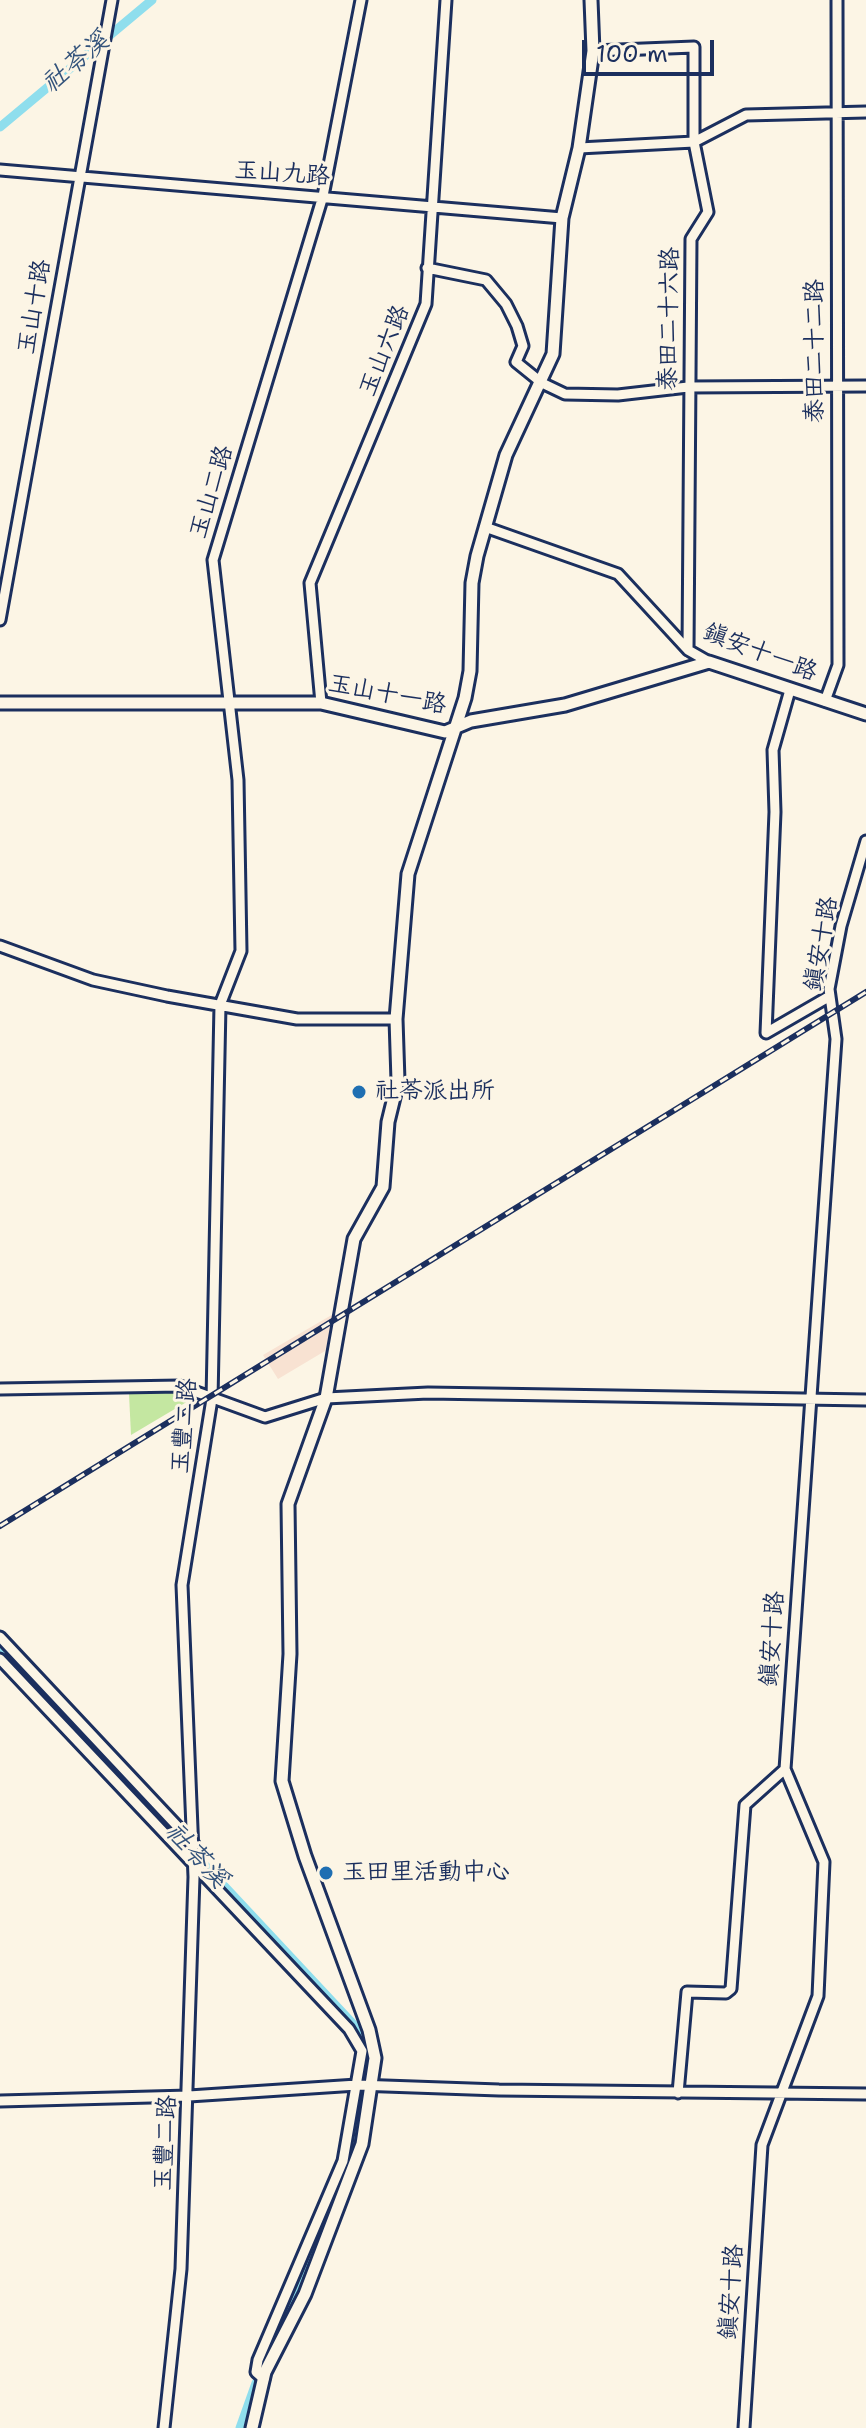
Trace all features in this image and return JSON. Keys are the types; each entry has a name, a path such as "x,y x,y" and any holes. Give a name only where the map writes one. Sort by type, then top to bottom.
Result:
{"street":[{"name":"玉山十路","path":"0,620 112,0"},
{"name":"玉山二路","path":"220,1005 241,951 238,780 213,560 323,196 361,0"},
{"name":"玉山六路","path":"321,703 310,583 426,304 446,0"},
{"path":"252,2428 272,2356 305,2294 362,2144 375,2058 369,2030 305,1856 282,1781 290,1654 288,1504 326,1398 354,1239 383,1187 388,1122 398,1081 396,1019 408,874 456,730 470,671 472,583 506,455 553,354 562,218 579,148 593,51 591,0"},
{"name":"泰田二十二路","path":"825,701 838,665 837,0"},
{"name":"泰田二十六路","path":"593,51 694,47 694,142 708,212 691,239 688,650"},
{"path":"579,148 694,142 746,115 866,112"},
{"name":"玉山九路","path":"0,170 562,218"},
{"path":"427,268 486,280 506,304 517,326 523,346 516,362 542,383 565,394 618,395 688,387 866,386"},
{"name":"鎮安十一路","path":"485,527 618,574 688,650 709,662 866,714"},
{"name":"玉山十一路","path":"0,703 321,703 445,732 456,730 471,721 565,705 709,662"},
{"path":"790,690 773,750 775,812 766,1033 830,996"},
{"name":"鎮安十路","path":"744,2428 762,2145 818,1996 824,1862 785,1769 836,1039 830,996 841,926 866,841"},
{"path":"0,946 93,980 220,1005 297,1019 396,1019"},
{"name":"玉豐二路","path":"164,2428 181,2269 189,2096 194,1856 182,1585 212,1399 220,1005"},
{"path":"0,1389 180,1386 265,1417 326,1398 428,1393 866,1400"},
{"path":"0,1637 349,2029 362,2051 343,2161 258,2360 256,2372 264,2379"},
{"path":"0,1659 194,1856"},
{"path":"678,2093 687,1992 726,1993 731,1989 745,1805 785,1769"},
{"path":"0,2101 189,2096 357,2085 781,2095 866,2094"}],"shaded area":[{"path":"335,1313 325,1351 278,1379 263,1355"}],"green space":[{"path":"179,1392 195,1397 131,1435 129,1394"}],"waterway":[{"name":"社苓溪","path":"0,127 152,0"},
{"name":"社苓溪","path":"0,1646 356,2027 365,2044 365,2078"},
{"name":"社苓溪","path":"281,2329 353,2146 362,2092"},
{"name":"社苓溪","path":"240,2428 256,2383"}],"railway":[{"path":"0,1526 866,992"}],"place":[{"name":"社苓派出所","path":"359,1092"},
{"name":"玉田里活動中心","path":"326,1873"}]}
